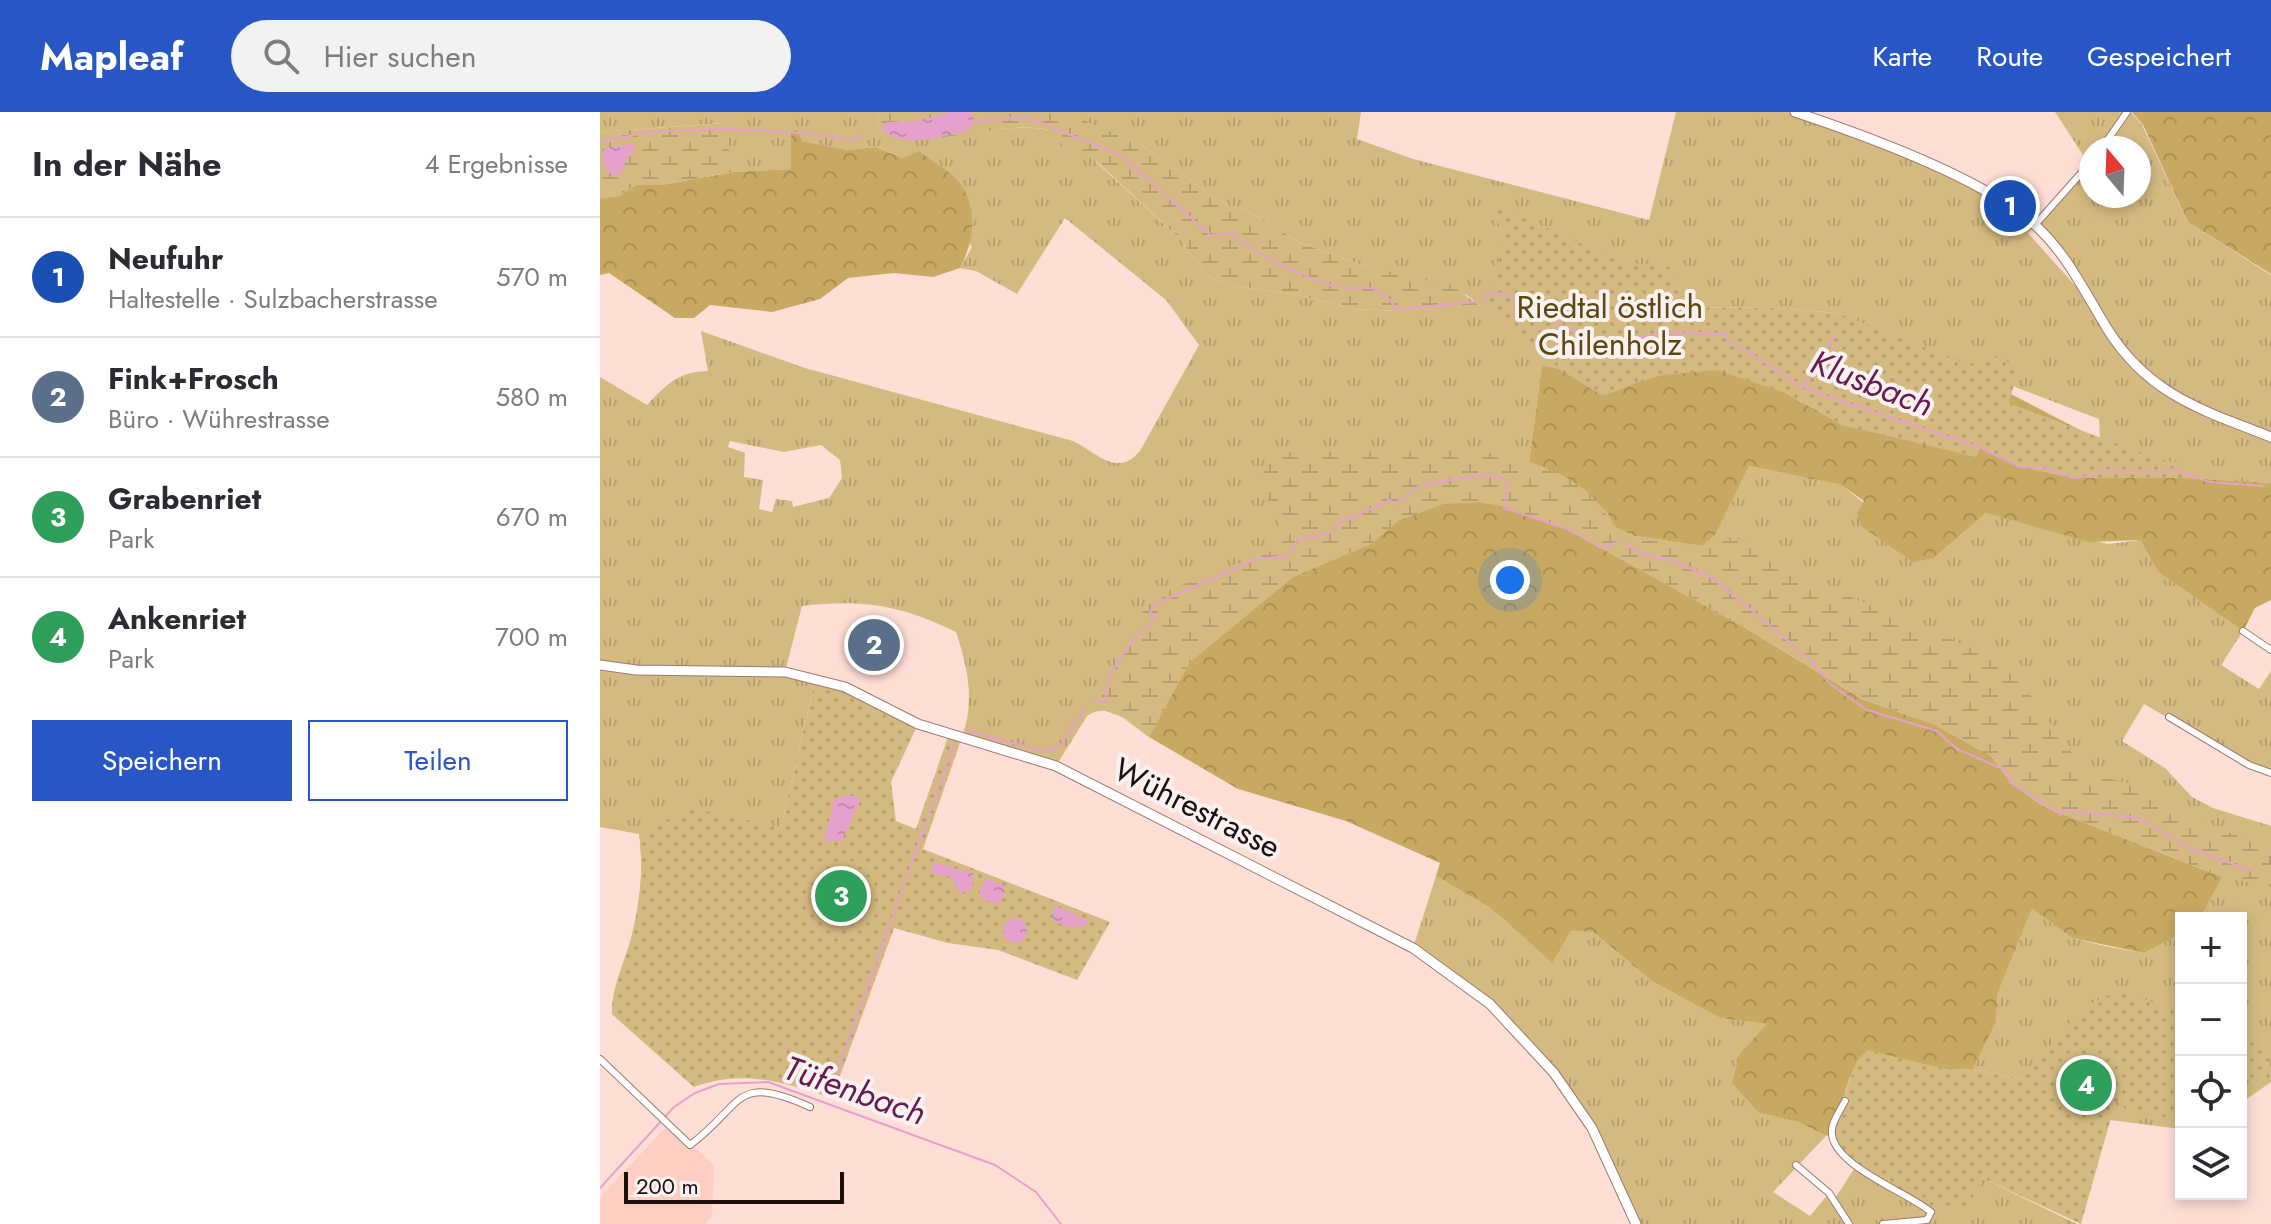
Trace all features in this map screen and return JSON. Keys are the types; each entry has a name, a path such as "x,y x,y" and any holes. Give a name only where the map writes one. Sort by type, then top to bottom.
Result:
{"street":[{"path":"1795,112 1855,133 1970,184 2035,225 2068,262 2118,344 2151,380 2197,410 2271,437"},
{"path":"2110,136 2127,112"},
{"path":"2035,225 2079,176"},
{"path":"2243,631 2271,650"},
{"name":"Wührestrasse","path":"600,665 636,670 785,672 845,687 918,724 1056,766 1413,948 1490,1004 1554,1073 1592,1128 1636,1224"},
{"path":"2169,717 2249,765 2271,773"},
{"path":"600,1059 690,1145 736,1100 751,1091 769,1091 810,1107"},
{"path":"1845,1101 1832,1126 1835,1143 1856,1166 1931,1212 1927,1220 1921,1222 1886,1223"},
{"path":"1796,1165 1829,1193 1849,1224"}],"shaded area":[{"path":"669,1124 714,1165 712,1216 705,1224 600,1224 600,1197"}],"green space":[{"path":"600,112 879,112 878,128 892,135 911,137 1007,128 1049,130 1053,112 1361,112 1357,139 1413,159 1649,220 1676,112 1795,112 1960,180 2035,225 2079,175 2079,208 2151,208 2151,144 2188,222 2271,275 2271,483 2170,477 2100,440 2099,419 1921,351 1837,313 1776,308 1682,307 1823,400 1603,396 1560,369 1542,365 1529,462 1552,471 1606,511 1616,528 1635,536 1703,546 1716,534 1749,466 1841,485 1934,558 1986,513 2108,544 2140,540 2158,572 2243,631 2221,665 2259,689 2271,671 2271,773 2249,765 2144,704 2122,741 2165,768 2192,797 2213,808 2271,826 2271,1082 2247,1099 2247,912 2203,912 2221,877 1747,629 1567,529 1189,663 1149,737 1112,712 1095,712 1087,716 1056,766 962,737 969,697 964,659 956,632 881,606 844,603 802,606 785,672 816,677 781,827 694,1087 612,1014 616,984 637,910 641,860 639,834 600,827 600,377 647,405 681,376 708,371 701,331 805,368 1073,441 1106,460 1123,463 1140,451 1199,345 1166,300 1065,218 1017,294 976,271 960,268 972,247 903,158 877,147 848,150 801,141 797,129 791,131 792,169 733,172 723,123 600,132","holes":["1140,144 1222,203 1251,213 1301,243 1367,267 1467,295 1480,306 1401,311 1353,309 1298,295 1229,285 1206,275 1180,239 1095,161","2035,226 2095,308 2028,233","730,441 784,452 821,445 840,460 842,478 829,498 793,507 792,501 776,499 772,512 759,509 763,480 744,477 745,453 728,447"]},
{"path":"879,112 1064,112 1140,144 1222,203 1251,213 1301,243 1367,267 1452,285 1481,307 1401,311 1353,309 1298,295 1229,285 1206,275 1180,239 1095,160 1065,148 1049,130 1005,129 936,138 895,136 878,128"},
{"path":"2055,112 2131,112 2147,136 2079,136 2079,149"},
{"path":"2132,112 2271,112 2271,274 2188,222 2151,142 2151,136"},
{"path":"724,123 733,172 661,185 636,185 618,196 600,198 600,132"},
{"path":"797,129 802,141 848,150 876,147 903,158 919,151 949,173 960,183 971,208 971,239 960,268 933,277 894,273 848,278 820,299 772,312 710,305 694,318 675,318 609,273 600,275 600,198 618,196 636,185 661,185 733,172 791,169 791,131"},
{"name":"Riedtal östlich Chilenholz","path":"1503,208 1622,262 1673,267 1682,307 1776,308 1837,313 1965,363 1983,364 1999,355 2018,369 2009,403 2162,461 2187,462 2183,478 2074,478 2020,467 1980,448 1976,457 1842,425 1789,394 1717,370 1651,376 1603,396 1560,369 1482,299 1492,291 1504,230 1486,210"},
{"path":"1542,365 1560,369 1603,396 1688,370 1732,373 1782,392 1842,425 1988,382 2170,477 2271,483 2271,600 2255,608 2243,631 2158,572 2140,540 2089,542 1986,513 1934,558 1913,562 1861,526 1857,512 1864,501 1841,485 1749,466 1716,534 1703,546 1635,536 1616,528 1606,511 1552,471 1529,462"},
{"path":"1476,451 1522,460 1566,477 1591,495 1614,526 1627,534 1648,540 1703,546 1716,534 1750,542 1822,585 2007,663 2087,774 2151,788 2197,820 2271,849 2271,887 2222,877 2043,806 2011,783 1992,757 1933,724 1862,699 1747,629 1567,529 1507,507 1478,502 1443,504 1398,521 1371,544 1293,577 1189,663 1149,737 1122,717 1103,710 1101,692 1137,631 1143,610 1160,593 1279,548 1284,537 1262,487 1266,452"},
{"path":"1478,502 1507,507 1567,529 1747,629 1862,699 1933,724 1992,757 2011,783 2043,806 2222,877 2203,912 2175,912 2175,937 2144,953 2072,938 2032,909 1998,993 1996,1022 1973,1069 1948,1070 1867,1051 1854,1068 1831,1133 1826,1136 1798,1122 1759,1113 1732,1083 1740,1053 1767,1024 1720,1018 1653,982 1593,932 1571,931 1552,963 1492,909 1436,876 1440,863 1346,821 1238,789 1149,737 1189,663 1293,577 1371,544 1398,521 1443,504"},
{"path":"816,677 918,724 891,782 896,821 916,829 949,734 962,737 923,849 1110,922 1077,980 998,950 948,943 894,928 832,1098 780,1083 747,1078 694,1087 612,1014 614,993 632,935 639,897 639,834 691,808 781,827"},
{"path":"1436,876 1492,909 1551,962 1571,931 1593,932 1653,982 1720,1018 1768,1024 1740,1053 1759,1113 1798,1122 1826,1136 1773,1192 1810,1216 1829,1193 1834,1200 1856,1166 1931,1211 1933,1202 1982,1178 2077,1224 1636,1224 1576,1103 1490,1004 1413,948"},
{"path":"2032,909 2072,938 2109,947 2144,953 2175,937 2175,1128 2110,1120 2022,1079 1973,1069 1996,1022 1998,993"},
{"path":"2124,992 2175,1010 2175,1118 2128,1112 2116,1100 2081,1224 1982,1178 1966,1211 1934,1202 1931,1212 1856,1166 1835,1143 1832,1126 1857,1061 1867,1050 1948,1070 1973,1069 2022,1079 2079,1014 2107,996"},
{"path":"2247,1038 2271,1048 2269,1084 2247,1078"}],"water":[{"path":"951,112 970,112 975,122 967,131 922,140 900,139 881,129 886,122 917,121"},
{"path":"630,144 635,147 633,153 618,176 610,174 603,165 604,148"},
{"path":"857,796 860,802 841,841 824,841 834,800"},
{"path":"932,862 973,873 973,885 968,892 960,893 951,877 932,873"},
{"path":"986,879 1003,885 1005,891 1000,904 984,900 979,891"},
{"path":"1055,905 1088,921 1085,926 1068,927 1052,920"},
{"path":"1015,919 1024,922 1027,931 1024,940 1015,943 1006,940 1003,931 1006,922"}],"waterway":[{"name":"Klusbach","path":"974,122 1032,119 1122,156 1210,235 1234,233 1266,257 1314,279 1338,287 1378,291 1396,309 1476,302"},
{"name":"Klusbach","path":"600,141 654,132 710,129 782,132 854,140 862,136"},
{"name":"Klusbach","path":"1482,299 1492,292 1504,294 1574,332 1612,341 1678,332 1727,334 1726,338 1808,390 1979,447 2020,467 2044,468 2074,478 2095,475 2103,470 2162,472 2173,469 2209,482 2264,486"},
{"path":"1804,386 1835,336"},
{"path":"1095,702 1107,701 1112,673 1129,646 1154,619 1150,612 1155,604 1256,559 1287,556 1297,540 1334,532 1337,524 1390,500 1396,504 1417,487 1484,475 1499,477 1509,484 1504,508 1567,529 1601,548 1618,542"},
{"path":"1625,543 1641,554 1672,560 1714,579 1811,660 1830,684 1867,710 1937,731 1957,749 2003,769 2011,783 2061,815 2063,810 2138,818 2190,848 2252,871"},
{"path":"969,731 1046,752 1061,745 1084,709"},
{"path":"830,1092 954,744"},
{"name":"Tüfenbach","path":"600,1188 674,1107 695,1093 719,1084 768,1082 995,1165 1036,1192 1061,1224"}],"place":[{"name":"Neufuhr","path":"2010,206"},
{"name":"Fink+Frosch","path":"874,645"},
{"name":"Grabenriet","path":"841,896"},
{"name":"Ankenriet","path":"2086,1085"}]}
